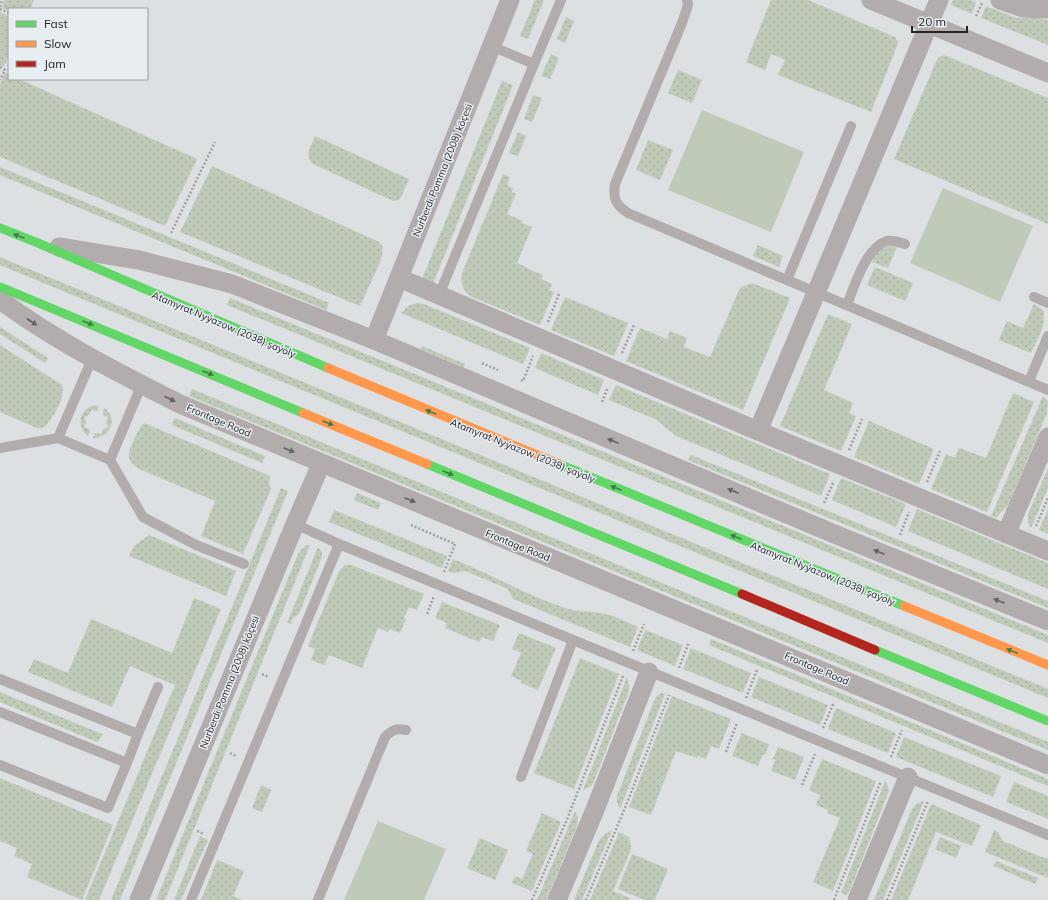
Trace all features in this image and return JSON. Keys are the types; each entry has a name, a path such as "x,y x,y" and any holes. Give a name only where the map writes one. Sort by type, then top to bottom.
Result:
{"main road":[{"name":"Atamyrat Nyýazow (2038) şaýoly","path":"0,228 357,381 1048,665"},
{"path":"0,287 1048,721"}],"street":[{"name":"Nurberdi Pomma (2008) köçesi","path":"374,340 510,0"},
{"path":"871,0 1048,73"},
{"path":"758,431 939,0"},
{"path":"1000,0 1023,8 1048,9"},
{"path":"38,243 138,260 232,284 374,340 824,530 1048,621"},
{"path":"399,278 758,431 1048,551"},
{"name":"Frontage Road","path":"0,300 92,359 180,404 321,464 1048,765"},
{"path":"1006,534 1048,437"},
{"name":"Nurberdi Pomma (2008) köçesi","path":"139,900 321,464"},
{"path":"557,900 594,812 649,672"},
{"path":"857,900 908,777"}],"lane":[{"path":"439,295 561,0"},
{"path":"687,0 688,5 682,23 615,184 613,194 620,207 628,213 1048,390"},
{"path":"491,46 534,64"},
{"path":"787,280 851,126"},
{"path":"847,305 862,266 876,248 885,242 892,240 905,244"},
{"path":"1034,297 1048,303"},
{"path":"1029,382 1048,336"},
{"path":"58,438 92,359"},
{"path":"110,460 142,384"},
{"path":"0,448 58,438 110,460 143,517 196,545 244,564"},
{"path":"295,524 339,544 649,672 1048,834"},
{"path":"191,900 339,544"},
{"path":"521,777 573,640"},
{"path":"0,679 138,734"},
{"path":"0,765 108,808 158,687"},
{"path":"0,712 126,763"},
{"path":"318,900 385,737 390,731 399,728 406,730"}],"path":[{"path":"0,8 2,0"},
{"path":"976,16 982,3"},
{"path":"0,68 5,70 0,80"},
{"path":"171,233 214,142"},
{"path":"1035,530 1048,498"},
{"path":"411,526 455,544 443,574"},
{"path":"426,614 435,593"},
{"path":"632,652 644,624"},
{"path":"678,671 689,642"},
{"path":"746,699 757,670"},
{"path":"532,900 568,817 624,671"},
{"path":"586,900 625,808 670,692"},
{"path":"822,730 834,702"},
{"path":"726,752 738,719"},
{"path":"890,758 902,730"},
{"path":"802,785 816,751"},
{"path":"834,900 882,778"},
{"path":"887,900 934,788"}],"green space":[{"path":"4,0 34,0 30,8 8,8 8,11 2,8"},
{"path":"535,0 544,0 528,39 520,36"},
{"path":"771,0 808,0 895,37 898,42 897,46 871,112 778,75 785,60 771,54 765,70 746,62"},
{"path":"953,0 970,0 976,2 972,14 951,5"},
{"path":"986,6 1016,18 1038,18 1048,20 1048,45 981,18"},
{"path":"0,12 8,16 8,57 4,66 0,65"},
{"path":"566,17 574,21 565,43 557,39"},
{"path":"551,54 559,58 550,79 541,76"},
{"path":"944,55 1048,98 1048,224 894,159 936,62 939,57"},
{"path":"678,70 702,80 692,103 668,93"},
{"path":"5,73 8,74 8,80 21,80 197,159 165,226 0,157 0,85"},
{"path":"502,81 513,85 433,284 422,279"},
{"path":"533,95 542,98 532,122 524,119"},
{"path":"702,110 804,152 771,232 668,190"},
{"path":"518,132 526,136 518,156 509,153"},
{"path":"315,136 409,179 401,197 398,200 393,201 313,164 310,161 309,154 310,147"},
{"path":"648,140 673,150 660,180 636,170"},
{"path":"212,166 379,242 383,247 381,260 360,306 180,232"},
{"path":"0,167 329,303 326,310 0,175"},
{"path":"503,174 510,177 507,185 513,188 512,192 516,194 507,214 532,227 517,263 543,275 541,279 552,284 549,290 554,292 540,325 472,297 464,290 461,281 462,273"},
{"path":"943,188 1033,226 1000,302 910,263"},
{"path":"758,245 783,256 779,267 753,256"},
{"path":"889,246 897,247 888,268 872,262 879,252"},
{"path":"0,257 1048,689 1048,698 0,265"},
{"path":"875,267 913,283 905,301 867,285"},
{"path":"752,283 790,298 743,410 626,361 640,328 667,339 670,331 687,338 684,347 710,357 739,290 741,287"},
{"path":"565,297 628,323 614,356 551,330"},
{"path":"230,298 1048,635 1048,643 227,305"},
{"path":"417,303 424,304 530,348 523,364 401,313 408,306"},
{"path":"1034,304 1043,310 1044,321 1041,332 1031,353 999,340 1007,321 1023,328"},
{"path":"828,314 852,324 824,390 853,403 849,413 856,416 841,451 780,426"},
{"path":"0,327 48,358 45,363 0,334"},
{"path":"0,345 62,385 63,390 61,401 46,426 37,428 0,412"},
{"path":"422,346 465,364 464,367 421,349"},
{"path":"541,353 604,380 598,395 535,368"},
{"path":"616,385 830,474 821,496 676,436 655,419 609,400"},
{"path":"192,389 1048,742 1048,750 189,396"},
{"path":"1013,393 1034,402 987,512 931,489 946,454 955,458 959,448 986,458"},
{"path":"1043,396 1048,401 1047,413 1008,505 996,518 991,516"},
{"path":"93,406 99,406 97,411 91,410 89,415 84,417 86,422 84,427 90,431 88,436 82,428 81,419 84,411"},
{"path":"104,408 109,412 112,422 108,432 99,437 93,438 95,433 101,434 103,429 108,427 106,422 108,417 103,415"},
{"path":"175,418 265,456 262,463 172,425"},
{"path":"869,421 934,449 919,484 854,457"},
{"path":"144,423 270,476 269,484 271,489 243,554 201,536 215,501 139,469 132,463 129,457 130,449"},
{"path":"691,455 1048,601 1048,608 688,460"},
{"path":"1048,468 1048,488 1031,528 1028,523 1028,514"},
{"path":"841,478 906,504 896,527 832,500"},
{"path":"281,488 288,491 120,900 111,900"},
{"path":"357,493 381,503 378,510 354,500"},
{"path":"917,509 1048,563 1048,589 908,531"},
{"path":"1048,509 1048,534 1039,530"},
{"path":"334,510 447,556 442,568 329,522"},
{"path":"149,535 236,571 226,596 129,556 134,546"},
{"path":"307,545 310,545 165,900 156,900 298,554"},
{"path":"318,547 322,552 322,557 299,614 293,618 291,624 287,623"},
{"path":"453,559 551,603 578,611 606,614 638,627 630,647 513,599 508,589 465,571 453,573 448,571"},
{"path":"345,565 351,565 424,594 417,610 409,607 400,633 390,629 388,632 378,628 362,668 329,655 324,665 311,660 315,649 308,646 339,571"},
{"path":"194,598 221,609 99,900 85,900 175,685 130,666 112,707 28,672 34,659 68,673 91,619 172,653"},
{"path":"442,602 500,625 493,641 482,637 479,642 445,628 447,623 435,618"},
{"path":"645,630 683,645 675,666 637,650"},
{"path":"519,633 556,648 538,690 521,683 522,681 511,676 521,653 512,649"},
{"path":"711,639 1048,779 1048,786 709,645"},
{"path":"691,648 751,673 743,693 683,669"},
{"path":"580,658 619,674 574,789 534,773"},
{"path":"627,677 629,691 593,784 583,790"},
{"path":"759,677 828,705 820,725 751,697"},
{"path":"0,692 103,734 97,742 0,702"},
{"path":"661,693 665,694 620,809 617,802 617,796 654,701"},
{"path":"672,696 731,719 719,749 711,746 706,759 698,756 697,758 676,751 651,815 629,807"},
{"path":"836,708 896,733 888,753 828,729"},
{"path":"742,733 769,744 765,755 763,754 758,766 732,756"},
{"path":"904,737 1001,776 993,797 896,757"},
{"path":"778,747 804,757 795,780 771,771 775,760 773,759"},
{"path":"822,759 876,781 833,891 813,882 840,818 827,813 828,810 816,805 820,795 809,790"},
{"path":"0,778 113,825 82,900 27,877 32,864 14,856 17,848 0,841"},
{"path":"885,781 889,791 850,890 846,895 841,893"},
{"path":"1014,782 1048,796 1048,819 1006,802"},
{"path":"261,785 271,790 262,812 252,808"},
{"path":"924,801 883,900 874,900 912,809 916,804"},
{"path":"931,804 981,825 972,846 936,832 908,900 891,900"},
{"path":"575,811 578,817 577,826 546,900 537,900"},
{"path":"542,813 561,822 532,891 512,883 515,876 522,879 533,854 526,851"},
{"path":"378,821 446,849 424,900 344,900"},
{"path":"612,830 582,900 574,900 599,840 606,833"},
{"path":"994,830 998,832 1003,841 1044,858 1048,858 1048,878 985,852"},
{"path":"619,832 629,837 631,850 613,891 630,898 629,900 590,900"},
{"path":"200,836 208,840 181,900 174,900"},
{"path":"940,837 961,846 956,858 935,849"},
{"path":"480,838 508,850 495,880 467,868"},
{"path":"632,854 668,869 655,900 645,900 618,889"},
{"path":"217,860 244,871 233,896 243,900 201,900"},
{"path":"996,861 1038,878 1035,884 994,866"}],"traffic: fast":[{"path":"0,228 328,368"},
{"path":"0,287 303,413"},
{"path":"427,464 742,594"},
{"path":"559,464 904,606"},
{"path":"875,650 1048,721"}],"traffic: slow":[{"path":"328,368 559,464"},
{"path":"303,413 427,464"},
{"path":"904,606 1048,665"}],"traffic: jam":[{"path":"742,594 875,650"}]}
